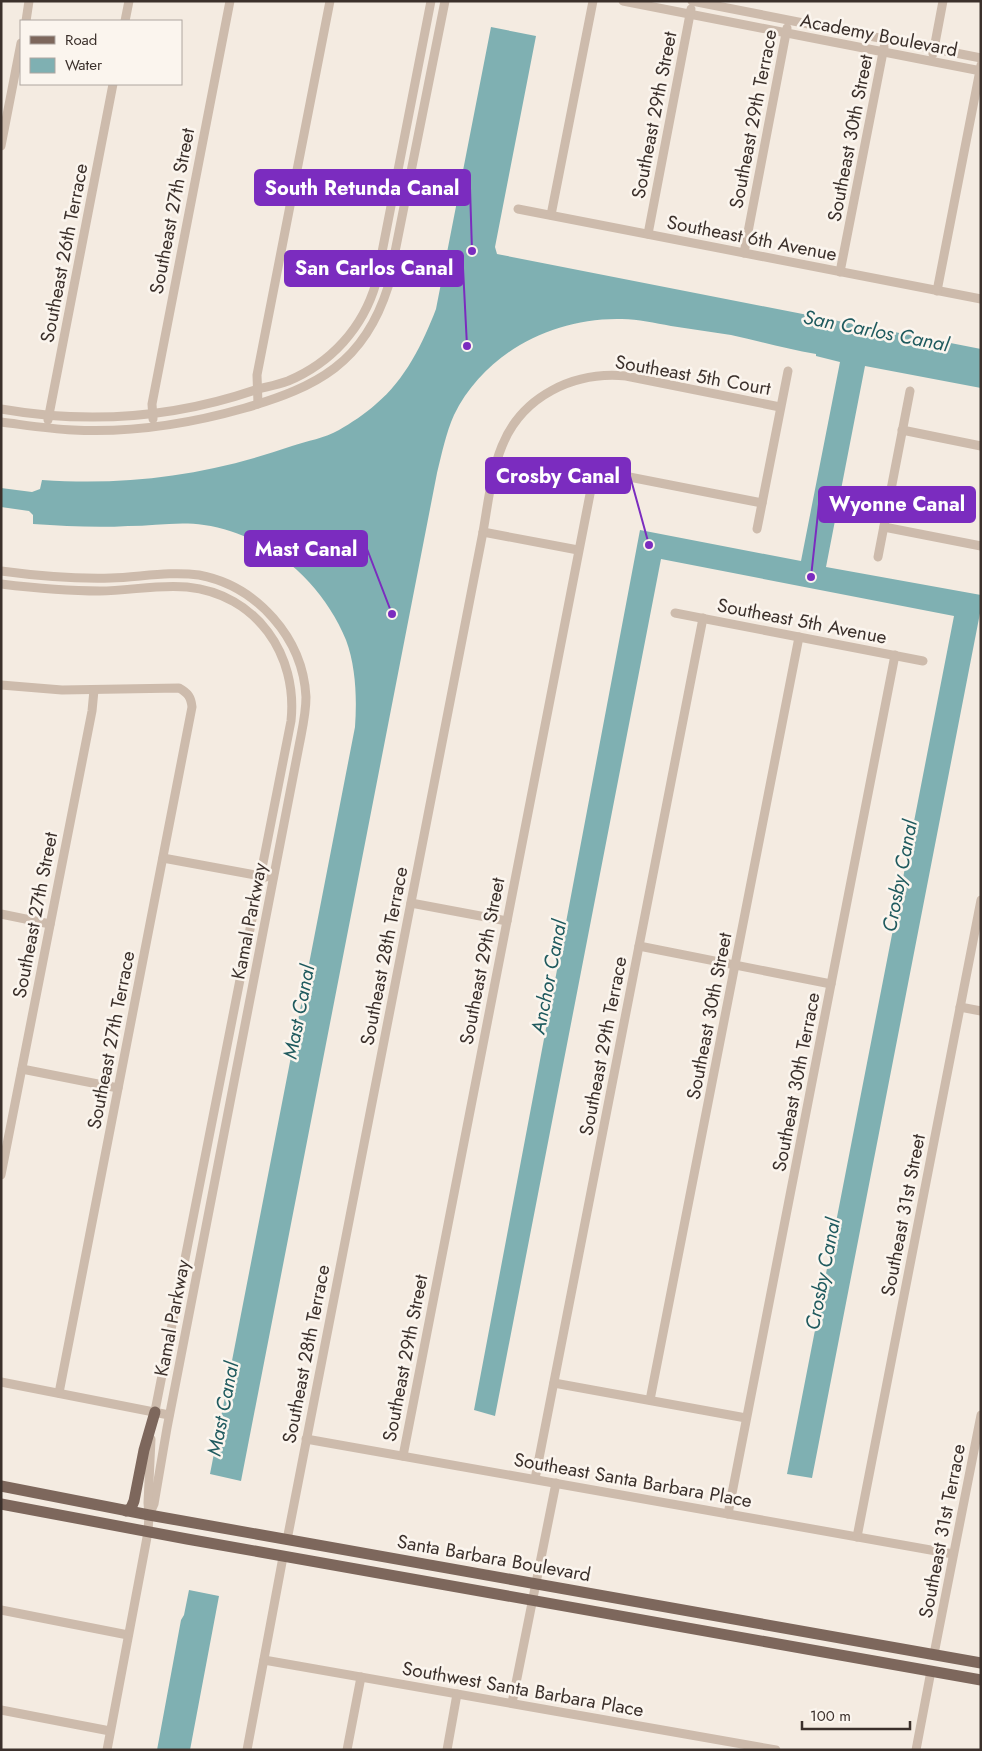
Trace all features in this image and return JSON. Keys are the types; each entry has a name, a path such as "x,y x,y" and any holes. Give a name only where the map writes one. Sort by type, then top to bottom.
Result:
{"main road":[{"path":"126,1511 134,1501 154,1412"},
{"name":"Santa Barbara Boulevard","path":"1,1486 286,1540 981,1663"},
{"name":"Santa Barbara Boulevard","path":"1,1504 283,1557 981,1680"}],"street":[{"path":"26,20 30,1"},
{"path":"126,20 129,1"},
{"name":"Southeast 27th Street","path":"154,427 152,404 230,1"},
{"path":"258,404 257,375 330,1"},
{"path":"2,410 99,418 152,414 201,406 272,386 300,375 326,359 346,339 367,307 372,295 382,258 431,1"},
{"path":"1,422 46,427 106,430 154,427 191,422 258,404 305,387 330,372 345,359 358,345 379,313 392,270 445,1"},
{"path":"551,215 593,1"},
{"name":"Academy Boulevard","path":"623,1 931,62 980,69"},
{"name":"Academy Boulevard","path":"693,1 981,58"},
{"name":"Southeast 29th Street","path":"648,234 693,1"},
{"path":"931,62 943,1"},
{"name":"Southeast 29th Terrace","path":"744,253 789,20"},
{"name":"Southeast 30th Street","path":"840,272 886,40"},
{"path":"1,146 20,49"},
{"path":"936,291 980,69"},
{"name":"Southeast 26th Terrace","path":"46,427 50,415 113,85"},
{"name":"Southeast 6th Avenue","path":"518,209 981,299"},
{"path":"757,529 788,371"},
{"name":"Southeast 5th Court","path":"544,394 574,380 616,375 780,407"},
{"path":"878,557 910,391"},
{"name":"Southeast 28th Terrace","path":"286,1540 497,462 502,445 510,430 522,414 544,394"},
{"path":"902,430 981,446"},
{"name":"Southeast 29th Street","path":"403,1456 591,489 595,481 602,476 614,474 762,503"},
{"path":"884,527 981,546"},
{"path":"483,532 578,550"},
{"name":"Kamal Parkway","path":"1,571 74,578 111,578 172,574 197,575 210,578 234,587 254,600 271,615 286,634 297,657 304,681 305,717 154,1500 149,1515"},
{"name":"Kamal Parkway","path":"1,584 74,590 137,590 178,586 200,589 222,596 244,608 262,625 277,645 287,667 292,690 291,721 154,1412 150,1451 148,1532 107,1750"},
{"name":"Southeast 5th Avenue","path":"675,613 922,660"},
{"name":"Southeast 29th Terrace","path":"535,1480 703,618"},
{"name":"Southeast 30th Street","path":"650,1400 799,637"},
{"name":"Southeast 30th Terrace","path":"728,1514 895,655"},
{"path":"1,685 62,690 94,690"},
{"name":"Southeast 27th Terrace","path":"59,1393 192,707 188,693 179,688 94,690"},
{"name":"Southeast 27th Street","path":"1,1175 92,711 94,690"},
{"path":"163,858 274,878"},
{"name":"Southeast 31st Street","path":"857,1536 981,900"},
{"path":"411,903 507,921"},
{"path":"1,914 50,924"},
{"path":"639,946 831,984"},
{"path":"960,1007 981,1011"},
{"path":"22,1069 118,1088"},
{"path":"1,1382 169,1415"},
{"path":"554,1384 746,1418"},
{"name":"Southeast 31st Terrace","path":"934,1654 981,1415"},
{"name":"Southeast Santa Barbara Place","path":"306,1439 953,1554"},
{"path":"512,1703 556,1483"},
{"path":"247,1750 283,1557"},
{"path":"1,1610 128,1634"},
{"name":"Southwest Santa Barbara Place","path":"264,1660 776,1750"},
{"path":"916,1750 931,1671"},
{"path":"347,1750 361,1676"},
{"path":"447,1750 458,1694"},
{"path":"1,1710 110,1731"},
{"path":"717,1750 718,1740"}],"water":[{"path":"491,27 536,36 495,247 497,254 981,349 981,388 865,366 826,567 981,595 981,608 812,1478 787,1474 954,616 661,559 495,1416 474,1410 640,530 801,561 840,362 816,356 816,354 731,335 640,320 622,319 571,324 547,332 503,356 484,373 467,393 454,415 444,443 241,1481 210,1474 355,727 356,694 352,661 346,640 336,619 323,599 290,564 271,550 250,539 227,530 195,524 105,527 33,524 33,515 29,511 1,507 1,488 32,492 40,489 42,480 138,480 200,471 261,456 334,433 372,408 396,384 412,360 436,309"},
{"path":"189,1590 219,1596 190,1750 157,1750 181,1620 184,1615"}],"place":[{"name":"South Retunda Canal","path":"472,251"},
{"name":"San Carlos Canal","path":"467,346"},
{"name":"Crosby Canal","path":"649,545"},
{"name":"Wyonne Canal","path":"811,577"},
{"name":"Mast Canal","path":"392,614"}],"water label":[{"name":"Anchor Canal","path":"549,977"}]}
